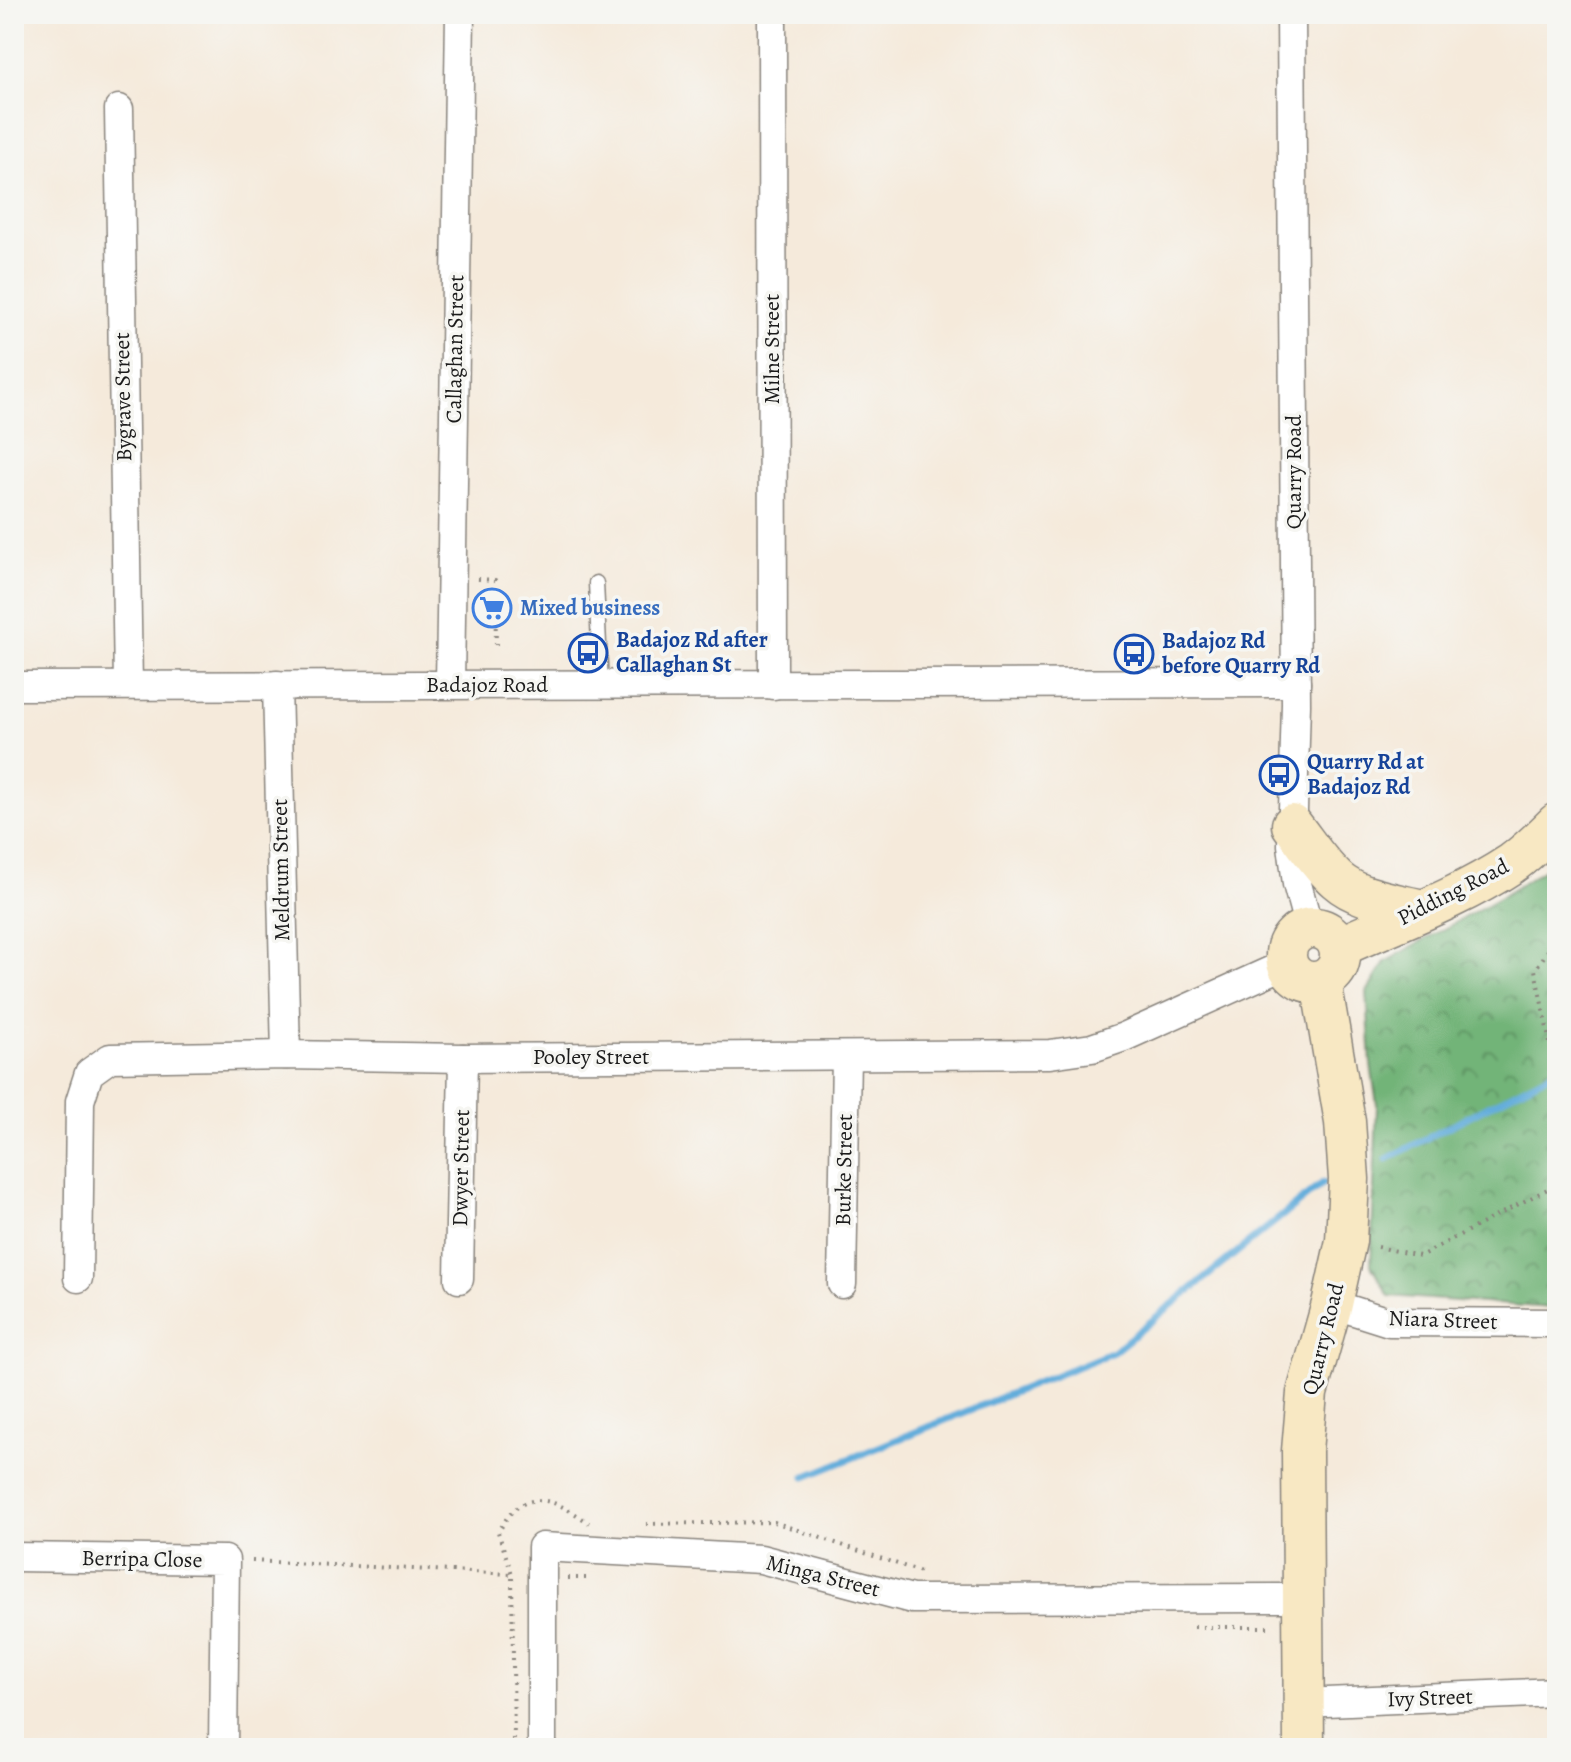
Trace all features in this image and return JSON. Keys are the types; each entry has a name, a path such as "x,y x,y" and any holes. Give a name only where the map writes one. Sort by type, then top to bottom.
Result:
{"street":[{"name":"Callaghan Street","path":"450,684 460,14"},
{"name":"Milne Street","path":"772,14 773,685"},
{"name":"Quarry Road","path":"1291,14 1296,683 1292,825 1297,884 1324,937"},
{"name":"Bygrave Street","path":"119,109 128,685"},
{"name":"Badajoz Road","path":"14,686 1296,683"},
{"name":"Meldrum Street","path":"277,685 286,1055"},
{"name":"Pidding Road","path":"1324,937 1422,910 1471,887 1504,868 1557,823"},
{"path":"1292,825 1338,882 1372,897 1422,910"},
{"path":"1304,973 1285,955 1287,945 1300,931 1324,937"},
{"name":"Quarry Road","path":"1304,973 1345,1122 1349,1179 1346,1241 1307,1393 1302,1451 1304,1748"},
{"name":"Pooley Street","path":"78,1278 80,1101 89,1073 110,1058 1050,1054 1092,1048 1304,973"},
{"name":"Burke Street","path":"842,1284 846,1056"},
{"name":"Dwyer Street","path":"459,1279 463,1058"},
{"name":"Niara Street","path":"1332,1304 1389,1322 1557,1323"},
{"name":"Minga Street","path":"542,1748 542,1547 761,1559 912,1599 1304,1598"},
{"name":"Berripa Close","path":"14,1557 225,1560 223,1748"},
{"name":"Ivy Street","path":"1303,1703 1557,1692"}],"lane":[{"path":"596,583 601,685"}],"path":[{"path":"1557,937 1535,970 1557,1078"},
{"path":"1346,1241 1420,1256 1557,1184"},
{"path":"225,1560 512,1574"}],"green space":[{"path":"1557,861 1557,1305 1551,1308 1389,1296 1371,1265 1377,1105 1371,1065 1367,992 1385,962 1506,894"}],"waterway":[{"path":"1387,1159 1557,1070"},
{"path":"805,1477 1113,1352 1323,1183"}],"place":[{"name":"Mixed business","path":"492,608"},
{"name":"Badajoz Rd after Callaghan St","path":"588,653"},
{"name":"Badajoz Rd before Quarry Rd","path":"1134,654"},
{"name":"Quarry Rd at Badajoz Rd","path":"1279,775"}]}
